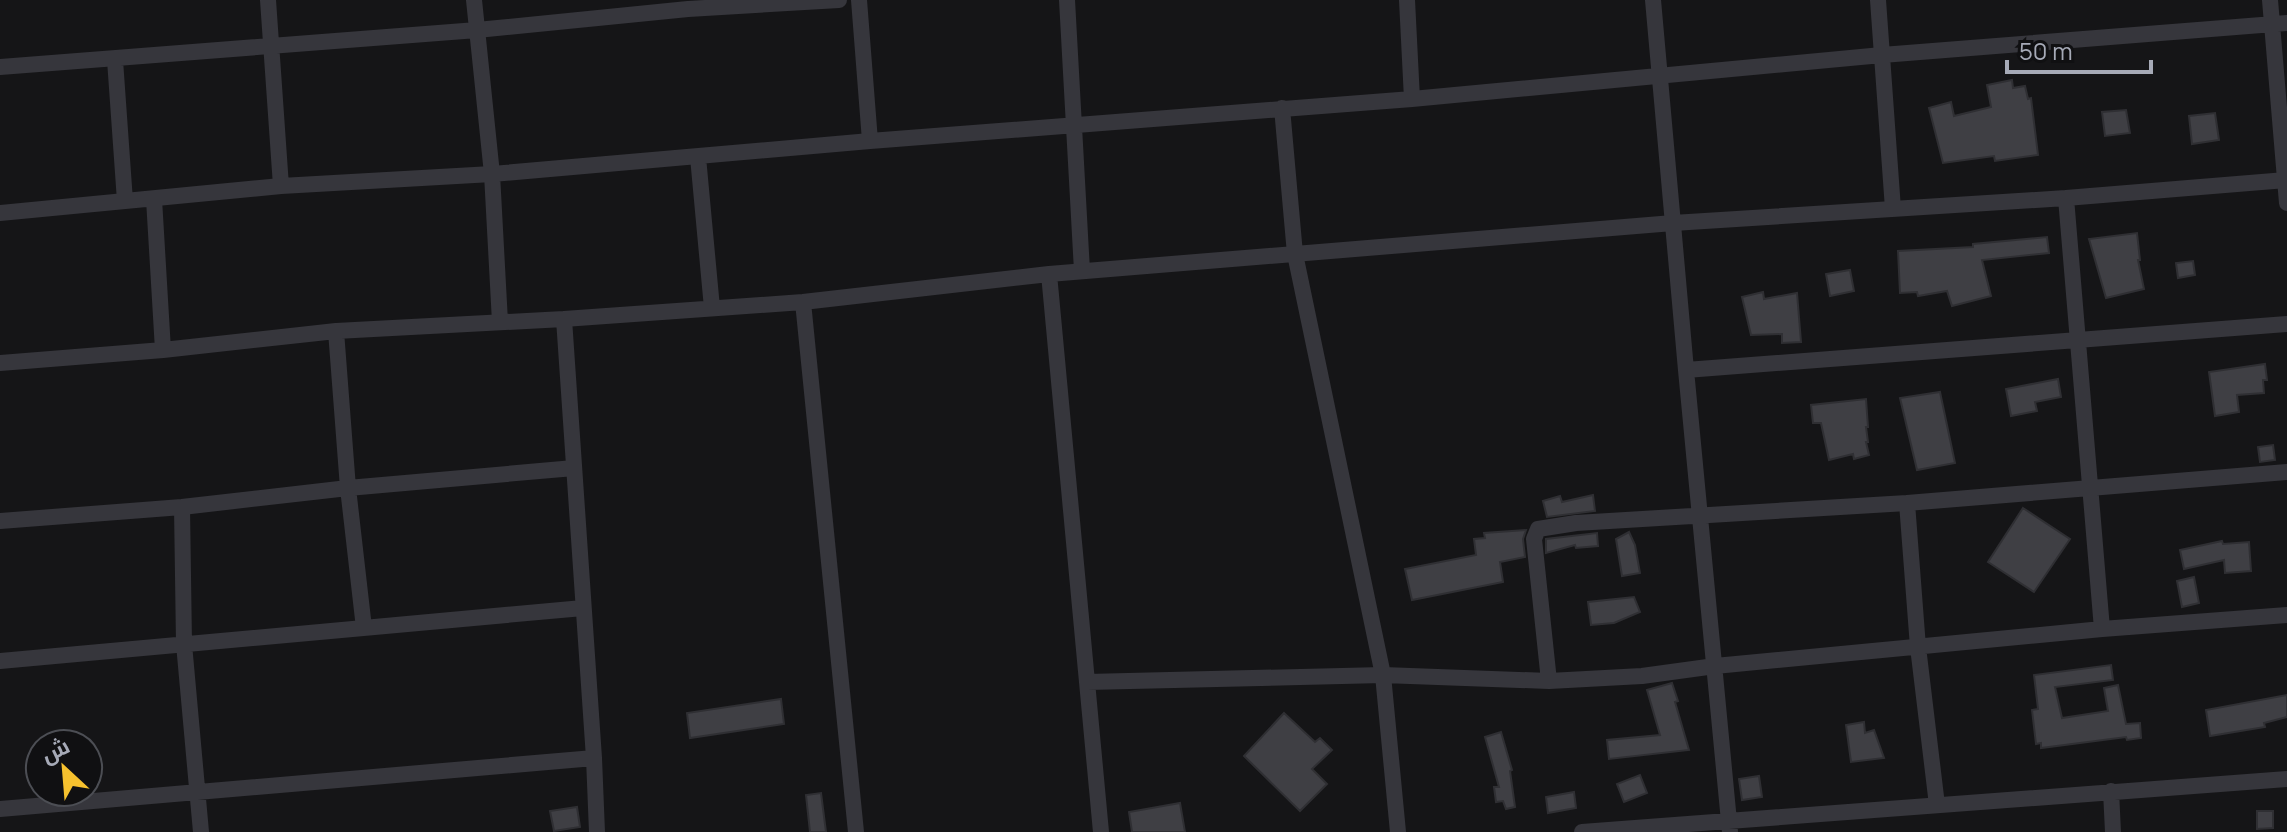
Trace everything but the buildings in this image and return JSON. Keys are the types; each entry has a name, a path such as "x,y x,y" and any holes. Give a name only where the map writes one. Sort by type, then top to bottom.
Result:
{"street":[{"path":"268,0 281,186"},
{"path":"474,0 492,174 500,322"},
{"path":"0,67 477,30 687,5 839,0"},
{"path":"859,0 870,141"},
{"path":"1067,0 1082,271"},
{"path":"1407,0 1412,99"},
{"path":"1653,0 1730,827"},
{"path":"1878,0 1893,209"},
{"path":"2270,0 2280,23 2287,203"},
{"path":"0,213 281,186 492,174 1412,99 1660,74 2280,23"},
{"path":"115,60 125,201"},
{"path":"1282,108 1295,254 1383,675 1398,832"},
{"path":"698,157 712,308"},
{"path":"0,363 163,350 336,331 803,302 1082,271 1673,223 2066,198 2286,180"},
{"path":"2066,198 2102,629"},
{"path":"154,199 163,350"},
{"path":"1049,274 1101,832"},
{"path":"803,302 856,832"},
{"path":"564,319 597,832"},
{"path":"1686,370 2287,324"},
{"path":"336,331 348,488 364,628"},
{"path":"0,521 182,507 348,488 574,468"},
{"path":"1549,681 1534,539 1538,529 1576,523 1907,503 2287,472"},
{"path":"1907,503 1918,647 1937,805"},
{"path":"182,507 184,644 201,832"},
{"path":"0,661 583,608"},
{"path":"1087,682 1383,675 1549,681 1642,676 1715,666 2102,629 2287,615"},
{"path":"0,809 594,758"},
{"path":"1582,832 1730,827 1937,805 2287,779"},
{"path":"2111,791 2113,832"}]}
